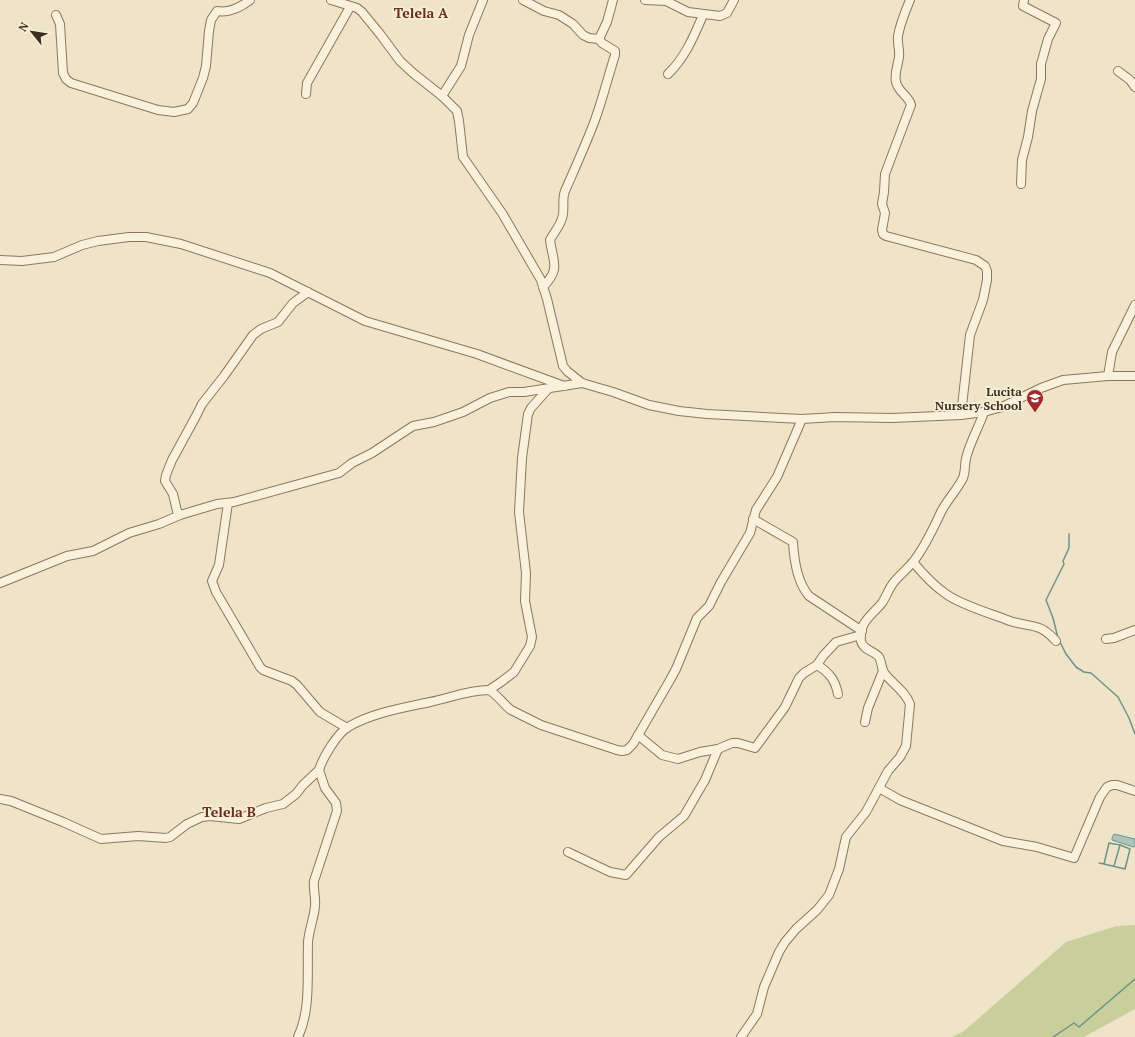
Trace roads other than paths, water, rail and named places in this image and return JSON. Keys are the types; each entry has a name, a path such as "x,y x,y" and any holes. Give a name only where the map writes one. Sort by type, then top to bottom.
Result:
{"street":[{"path":"56,15 60,24 63,73 66,79 71,83 158,110 174,112 188,109 193,103 199,89 206,66 209,31 212,20 217,11 226,12 241,6 250,0"},
{"path":"331,0 357,8 365,15 400,61 453,106 458,115 463,157 502,213 536,270 544,287 562,366 582,383 650,405 679,411 802,419 835,417 892,418 961,416 1002,407 1041,388 1062,380 1108,376 1135,376"},
{"path":"442,96 461,66 469,35 483,0"},
{"path":"523,0 566,19 583,35 599,40 615,52 595,121 578,164 565,190 562,200 564,208 561,222 550,240 555,270 551,279 544,287"},
{"path":"599,40 605,27 613,0"},
{"path":"645,0 666,1 688,12 720,16 724,15 729,10 734,0"},
{"path":"910,0 898,35 900,50 896,83 911,105 885,174 882,204 885,213 882,230 883,234 886,236 976,260 985,266 987,271 987,280 983,300 970,334 961,416"},
{"path":"1021,184 1022,160 1028,137 1032,111 1041,79 1041,64 1048,39 1056,23 1023,6 1024,0"},
{"path":"306,94 307,83 350,7"},
{"path":"668,74 676,66 692,40 703,15"},
{"path":"1118,71 1130,80 1135,87"},
{"path":"0,260 22,261 54,257 82,245 98,241 129,237 146,237 181,244 270,273 365,321 477,354 565,386"},
{"path":"180,515 177,511 173,494 165,481 166,475 172,460 202,404 253,335 261,329 278,322 293,303 308,292"},
{"path":"1108,376 1112,352 1135,305"},
{"path":"0,583 69,556 93,551 129,533 159,524 207,506 228,503 339,473 352,463 372,453 413,426 434,422 463,412 490,398 509,392 524,392 582,383"},
{"path":"489,690 514,672 531,642 532,637 525,601 526,573 519,512 520,478 528,414 531,408 548,389"},
{"path":"741,1037 757,1014 764,987 779,952 785,942 829,895 839,869 846,837 866,812 888,771 900,757 906,746 910,704 904,693 883,671 879,658 862,644 861,633 864,621 882,602 893,583 922,550 942,510 962,480 966,471 966,456 980,426 984,412"},
{"path":"0,799 11,801 101,839 138,836 166,838 170,837 187,824 202,817 210,816 239,819 266,808 283,804 296,794 303,784 319,770 321,763 331,746 347,728 397,709 479,690 489,690 511,710 541,725 593,743 622,751 627,750 638,735 676,669 697,618 709,606 721,582 750,533 756,510 777,478 802,419"},
{"path":"228,503 219,565 212,581 216,592 263,670 292,681 298,685 320,712 347,728"},
{"path":"753,519 793,542 798,578 803,589 810,596 861,633"},
{"path":"913,562 924,576 946,595 1009,620 1044,629 1056,641"},
{"path":"1106,639 1114,638 1135,630"},
{"path":"638,735 662,755 672,758 681,759 700,752 718,749 732,743 738,743 755,748 785,707 799,678 804,672 818,665 823,656 836,642 861,633"},
{"path":"818,665 831,675 835,682 838,694"},
{"path":"865,722 868,708 883,671"},
{"path":"568,852 610,872 626,875 654,841 684,816 705,780 718,749"},
{"path":"298,1037 303,1027 305,1016 308,978 308,941 316,904 314,881 337,811 336,803 325,788 319,770"},
{"path":"879,788 900,800 1003,841 1037,847 1074,858 1100,797 1107,787 1117,785 1135,791"}],"water":[{"path":"1114,834 1135,839 1135,846 1133,847 1112,840"}],"waterway":[{"path":"1069,534 1069,548 1063,561 1064,564 1046,600 1053,618 1058,638 1066,654 1076,667 1084,672 1091,673 1118,697 1129,718 1135,734"},
{"path":"1099,863 1104,864 1109,843 1130,849 1125,869 1104,864"},
{"path":"1114,866 1120,845"},
{"path":"1053,1037 1074,1023 1079,1027 1135,979"}],"place":[{"name":"Lucita Nursery School","path":"1035,413"}],"district":[{"name":"Telela A","path":"421,12"},
{"name":"Telela B","path":"229,811"}]}
